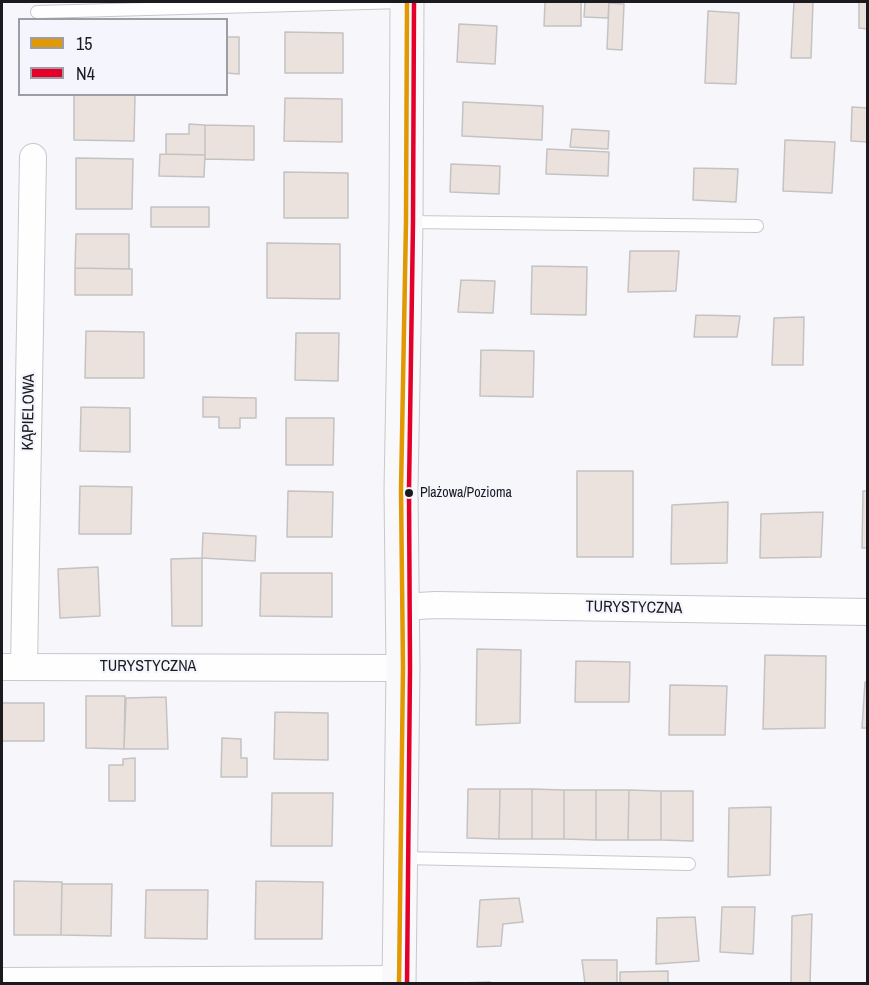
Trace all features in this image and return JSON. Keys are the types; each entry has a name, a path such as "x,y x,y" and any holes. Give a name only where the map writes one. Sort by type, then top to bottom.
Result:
{"street":[{"path":"2,981 399,981 403,668 401,479 407,2"},
{"name":"KĄPIELOWA","path":"13,667 33,157"},
{"name":"TURYSTYCZNA","path":"401,607 436,605 867,612"},
{"name":"TURYSTYCZNA","path":"13,667 403,668"}],"lane":[{"path":"37,12 407,2"},
{"path":"406,222 756,226"},
{"path":"400,858 689,864"}],"building":[{"path":"545,2 581,2 581,26 544,26"},
{"path":"585,2 609,2 608,18 584,17"},
{"path":"794,2 813,2 811,58 791,58"},
{"path":"859,2 868,2 868,29 859,28"},
{"path":"609,3 624,4 622,50 607,49"},
{"path":"708,11 739,13 736,84 705,83"},
{"path":"459,24 497,26 495,64 457,62"},
{"path":"285,32 343,33 343,73 285,73"},
{"path":"228,37 239,37 239,74 228,73"},
{"path":"74,96 135,96 134,141 74,140"},
{"path":"285,98 342,99 342,142 284,141"},
{"path":"463,102 543,106 542,140 462,136"},
{"path":"852,107 868,108 868,142 851,141"},
{"path":"189,124 205,125 205,155 166,154 166,134 189,134"},
{"path":"205,125 254,126 254,160 205,159"},
{"path":"572,129 609,131 608,149 570,147"},
{"path":"785,140 835,142 832,193 783,191"},
{"path":"547,149 609,152 608,176 546,174"},
{"path":"160,154 205,155 204,177 159,176"},
{"path":"76,158 133,159 132,209 76,209"},
{"path":"451,164 500,166 499,194 450,192"},
{"path":"694,168 738,169 736,202 693,200"},
{"path":"284,172 348,173 348,218 284,218"},
{"path":"151,207 209,207 209,227 151,227"},
{"path":"76,234 129,234 129,269 75,268"},
{"path":"267,243 340,244 340,299 267,298"},
{"path":"630,251 679,251 676,291 628,292"},
{"path":"532,266 587,267 586,315 531,314"},
{"path":"75,268 132,269 132,295 75,295"},
{"path":"461,280 495,281 493,313 458,312"},
{"path":"696,315 740,316 737,337 694,337"},
{"path":"804,317 803,365 772,365 774,318"},
{"path":"86,331 144,332 144,378 85,378"},
{"path":"296,333 339,333 338,381 295,380"},
{"path":"481,350 534,351 533,397 480,396"},
{"path":"203,397 256,398 256,418 240,418 240,428 219,428 219,417 203,417"},
{"path":"81,407 130,408 130,452 80,451"},
{"path":"286,418 334,418 333,465 286,465"},
{"path":"577,471 633,471 633,557 577,557"},
{"path":"80,486 132,487 131,534 79,534"},
{"path":"288,491 333,492 332,537 287,537"},
{"path":"863,491 868,491 868,548 862,548"},
{"path":"728,502 727,563 671,564 672,505"},
{"path":"823,512 821,557 760,558 761,514"},
{"path":"203,533 256,536 255,561 202,558"},
{"path":"202,558 202,626 172,626 171,559"},
{"path":"98,567 100,616 60,618 58,569"},
{"path":"261,573 332,573 332,617 260,616"},
{"path":"477,649 521,650 520,723 476,725"},
{"path":"765,655 826,656 825,728 763,729"},
{"path":"576,661 630,662 629,702 575,702"},
{"path":"865,682 868,682 868,728 862,728"},
{"path":"670,685 727,686 725,735 669,735"},
{"path":"86,696 125,696 124,749 86,748"},
{"path":"166,697 168,749 124,749 126,698"},
{"path":"2,703 44,703 44,741 2,741"},
{"path":"275,712 328,713 328,760 274,759"},
{"path":"222,738 241,739 241,758 247,758 247,777 221,777"},
{"path":"135,758 135,801 109,801 109,765 123,765 123,759"},
{"path":"468,789 500,789 499,839 467,838"},
{"path":"500,789 532,789 532,839 499,839"},
{"path":"532,789 564,790 564,839 532,839"},
{"path":"564,790 596,790 596,840 564,839"},
{"path":"596,790 629,790 628,840 596,840"},
{"path":"629,790 661,791 661,840 628,840"},
{"path":"661,791 693,791 693,841 661,840"},
{"path":"272,793 333,793 332,846 271,846"},
{"path":"771,807 770,875 728,877 729,808"},
{"path":"14,881 62,882 61,935 14,935"},
{"path":"256,881 323,882 322,939 255,939"},
{"path":"62,884 112,884 111,936 61,935"},
{"path":"146,890 208,890 207,939 145,938"},
{"path":"519,898 523,922 503,924 501,946 477,947 480,900"},
{"path":"722,907 755,907 753,954 720,952"},
{"path":"812,914 810,984 791,984 792,916"},
{"path":"695,917 699,961 656,964 657,918"},
{"path":"582,960 617,960 617,984 585,984"},
{"path":"668,971 668,984 620,984 620,972"},
{"path":"490,982 490,984 459,984 459,983"}],"transit line":[{"name":"15","path":"399,984 403,668 401,490 407,2"},
{"name":"N4","path":"407,984 414,2"}],"place":[{"name":"Plażowa/Pozioma","path":"409,493"}]}
